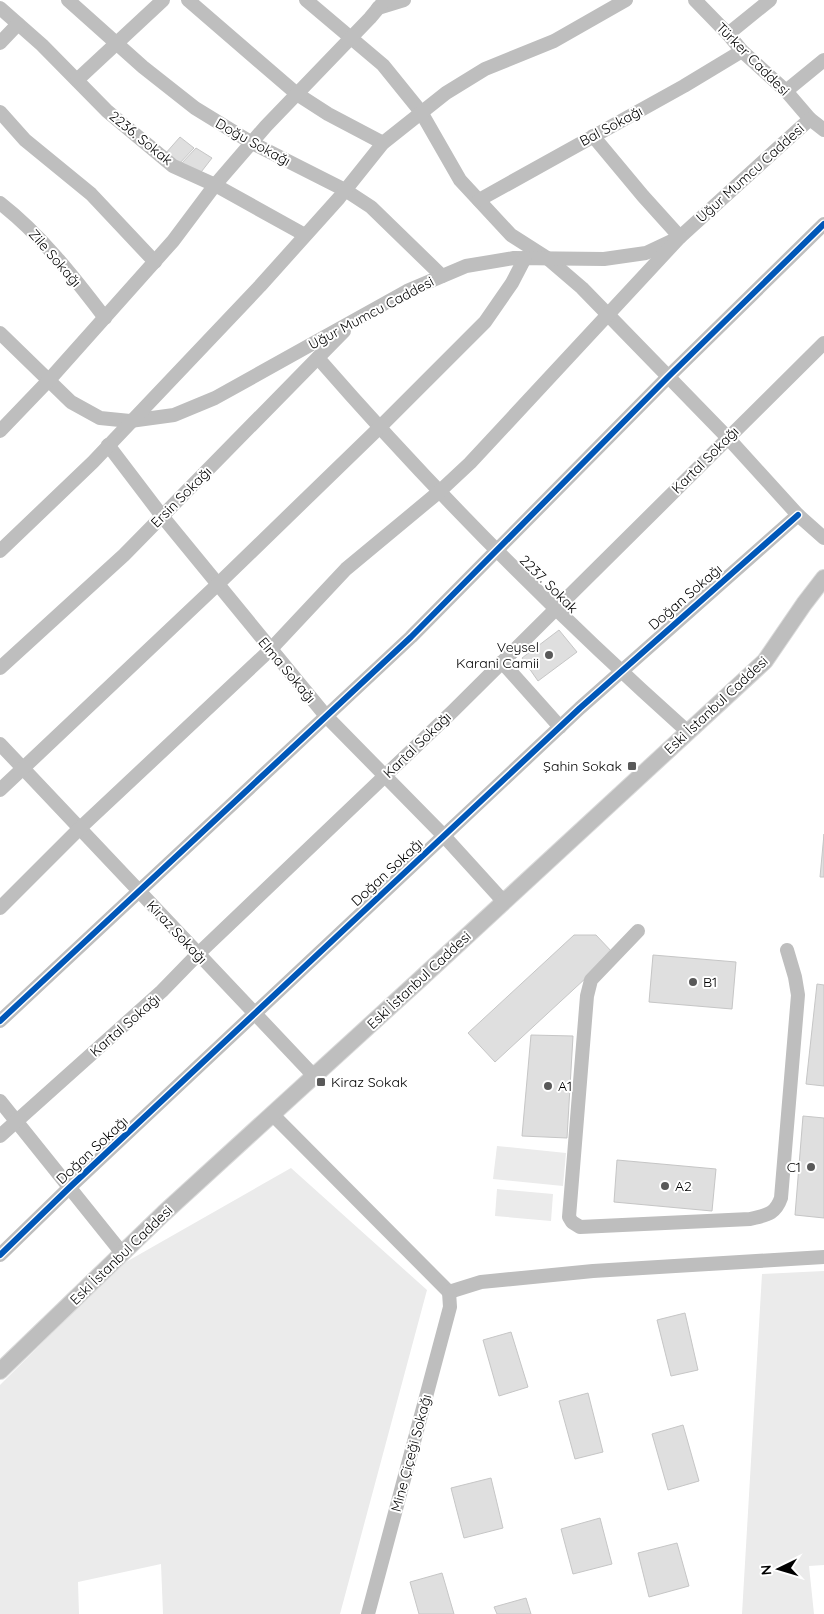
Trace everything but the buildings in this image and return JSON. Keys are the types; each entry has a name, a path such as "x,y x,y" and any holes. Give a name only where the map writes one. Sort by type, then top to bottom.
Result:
{"main road":[{"name":"Eski İstanbul Caddesi","path":"0,1371 164,1213 765,661 824,578"}],"street":[{"name":"Doğu Sokağı","path":"68,0 142,67 195,108 252,144 345,190 371,207 442,276"},
{"path":"77,80 163,0"},
{"path":"188,0 297,94 328,114 383,143"},
{"path":"306,0 383,64 421,112 460,180 511,235 547,258 582,288 728,438 798,515 824,538"},
{"path":"0,431 49,380 155,262 215,185 266,126 382,4 404,0"},
{"path":"0,551 92,462 260,286 345,190 383,143 446,93 485,69 554,41 626,0"},
{"name":"Türker Caddesi","path":"695,0 742,51 786,91 810,118"},
{"path":"728,34 770,0"},
{"name":"2236. Sokak","path":"0,8 42,45 107,111 173,166 215,185 305,235"},
{"path":"0,44 18,24"},
{"name":"Bal Sokağı","path":"478,200 684,86 742,51"},
{"path":"786,91 824,60"},
{"path":"0,112 25,140 91,194 155,262"},
{"name":"Uğur Mumcu Caddesi","path":"0,333 71,402 100,418 130,422 174,415 215,398 407,291 466,266 514,258 604,259 646,253 680,237 810,118 824,130"},
{"path":"0,908 5,892 79,829 270,650 346,568 440,491 470,463 609,316 680,237 593,136"},
{"name":"Zile Sokağı","path":"0,203 20,219 63,264 105,318"},
{"path":"0,1021 411,636 668,377 824,224"},
{"path":"0,790 379,428 485,322 512,283 525,258"},
{"name":"Ersin Sokağı","path":"0,668 124,554 355,320"},
{"name":"Kartal Sokağı","path":"0,1136 162,991 198,954 502,662 824,343"},
{"name":"2237. Sokak","path":"318,358 379,428 497,550 620,671 688,732"},
{"name":"Elma Sokağı","path":"108,445 162,516 326,716 386,775 504,902"},
{"name":"Doğan Sokağı","path":"0,1255 560,726 798,515"},
{"path":"502,662 560,726"},
{"name":"Kiraz Sokağı","path":"0,744 314,1076"},
{"path":"638,932 591,980 587,996 569,1217 572,1222 580,1227 750,1219 767,1215 777,1208 781,1198 798,995 787,950"},
{"path":"0,1101 122,1253"},
{"path":"272,1114 449,1292 480,1282 584,1272 824,1257"},
{"name":"Mine Çiçeği Sokağı","path":"368,1614 450,1307 449,1292"}],"shaded area":[{"path":"497,1146 566,1153 563,1186 493,1179"},
{"path":"291,1168 427,1290 340,1614 163,1614 161,1564 78,1582 79,1614 0,1614 0,1385 119,1266"},
{"path":"497,1189 553,1194 551,1221 495,1216"},
{"path":"824,1271 824,1565 809,1566 814,1614 742,1614 762,1274"}],"cycle path":[{"path":"0,1021 411,637 668,377 824,224"},
{"path":"0,1255 580,708 798,515"}],"place":[{"name":"Veysel Karani Camii","path":"549,655"},
{"name":"Şahin Sokak","path":"632,766"},
{"name":"B1","path":"693,982"},
{"name":"Kiraz Sokak","path":"321,1082"},
{"name":"A1","path":"548,1086"},
{"name":"C1","path":"811,1167"},
{"name":"A2","path":"665,1186"}]}
